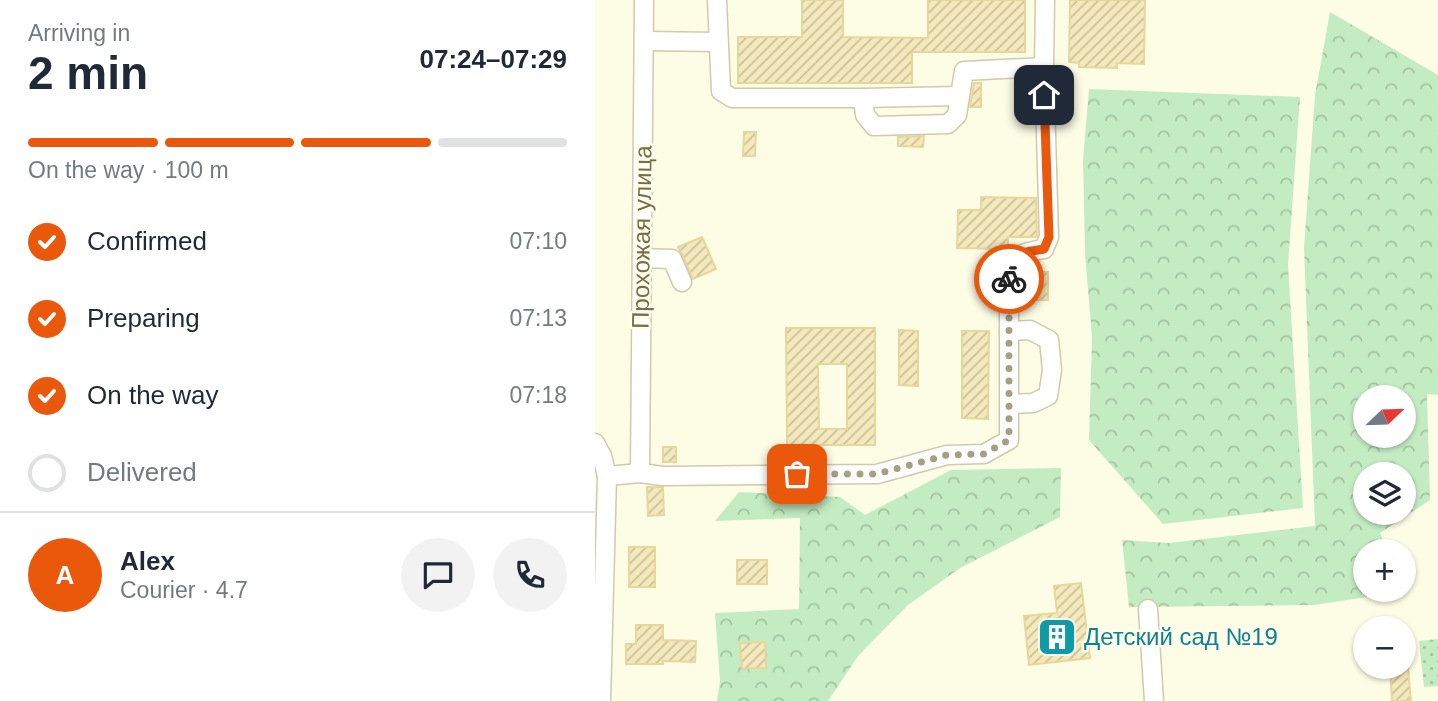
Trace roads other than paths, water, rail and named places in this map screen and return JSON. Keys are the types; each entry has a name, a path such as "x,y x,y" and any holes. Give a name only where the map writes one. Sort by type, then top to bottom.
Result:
{"street":[{"name":"Прохожая улица","path":"640,473 644,0"},
{"path":"717,0 721,91 732,98 959,96"},
{"path":"607,476 640,473 663,476 877,474 947,455 984,454 1009,440 1009,265 1016,256 1044,249 1049,237 1044,67 1045,0"},
{"path":"644,41 718,42"},
{"path":"863,98 865,115 874,125 948,124 957,115 964,71 1044,67"},
{"path":"642,258 672,259 682,282"},
{"path":"1009,331 1030,330 1049,340 1052,370 1048,396 1033,403 1010,404"},
{"path":"595,443 602,456 607,476 601,701"},
{"path":"1148,609 1151,701"}],"place":[{"name":"Детский сад №19","path":"1057,637"}]}
